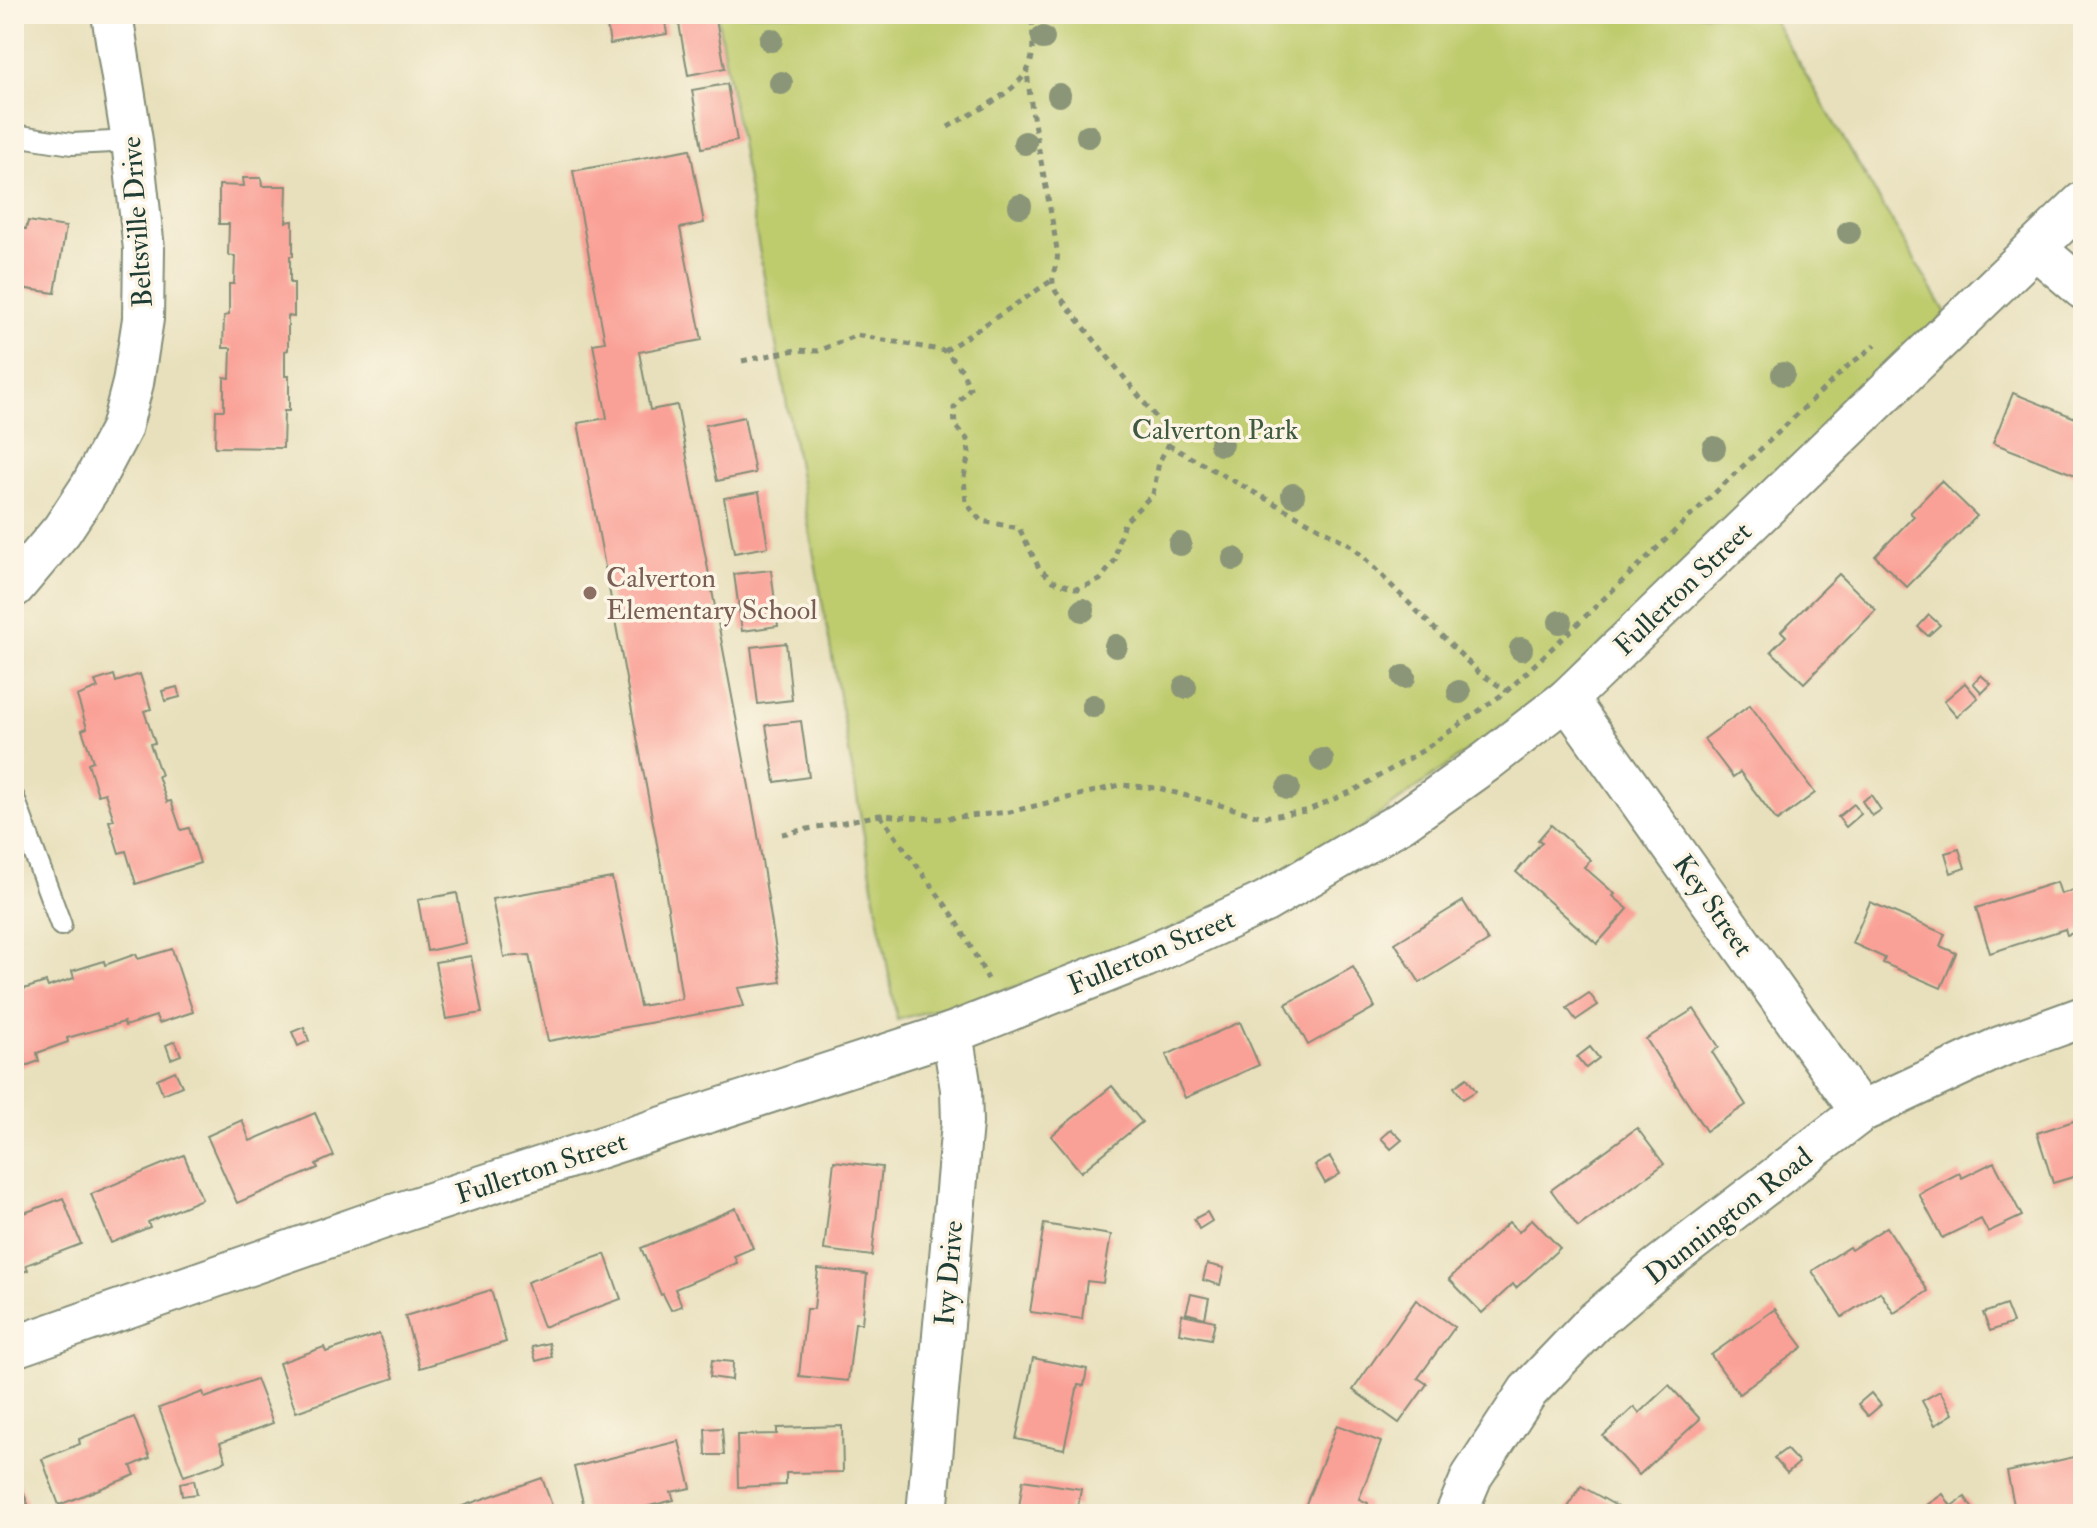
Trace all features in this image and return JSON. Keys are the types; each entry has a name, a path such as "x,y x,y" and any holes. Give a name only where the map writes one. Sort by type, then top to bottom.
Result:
{"street":[{"name":"Beltsville Drive","path":"14,587 62,530 91,486 121,429 133,383 143,319 144,249 132,141 112,14"},
{"name":"Fullerton Street","path":"14,1347 402,1212 952,1033 1145,957 1265,902 1403,821 1567,699 2083,202"},
{"path":"2035,248 2083,289"},
{"name":"Key Street","path":"1567,699 1861,1112"},
{"name":"Dunnington Road","path":"1456,1514 1472,1476 1528,1391 1593,1323 1656,1269 1861,1112 2000,1047 2083,1017"},
{"name":"Ivy Drive","path":"927,1514 962,1123 961,1089 952,1033"}],"lane":[{"path":"14,135 72,144 132,141"},
{"path":"14,798 61,925"}],"path":[{"path":"742,361 796,350 818,351 857,335 945,351 962,370 970,388 954,408 955,426 967,439 969,453 964,477 966,503 981,521 1019,528 1039,568 1053,581 1078,589 1100,580 1115,560 1124,523 1153,494 1159,462 1168,445 1166,430 1056,292 1051,281 1058,255 1027,71 1032,54 1032,14"},
{"path":"948,127 1009,91 1027,71"},
{"path":"945,351 1051,281"},
{"path":"782,834 880,815 938,819 1010,812 1120,785 1158,788 1263,817 1306,811 1355,790 1422,751 1507,691 1849,365 1886,337"},
{"path":"1168,445 1352,546 1479,673 1521,696"},
{"path":"880,815 955,918 991,983"}],"green space":[{"name":"Calverton Park","path":"717,14 1770,14 1946,313 1560,684 1342,842 1176,927 1019,986 897,1020"}],"building":[{"path":"605,14 664,14 667,34 610,44"},
{"path":"715,14 725,68 688,75 678,18"},
{"path":"727,84 737,141 702,148 692,90"},
{"path":"690,149 704,223 680,228 702,340 639,352 650,410 677,405 757,829 781,982 738,988 744,1006 548,1041 529,955 504,957 492,899 612,878 640,1006 682,999 663,876 578,423 607,418 593,344 605,342 573,171"},
{"path":"243,178 261,178 262,186 287,186 286,222 293,221 290,283 294,283 294,317 288,316 288,350 285,351 289,411 284,411 283,448 215,447 216,410 224,410 224,377 230,378 231,348 223,348 224,316 229,315 229,284 234,284 235,256 228,255 229,224 219,224 219,185 244,186"},
{"path":"28,221 66,227 55,293 20,288 20,294 14,293 14,227 26,229"},
{"path":"2013,393 2083,421 2083,478 1993,443"},
{"path":"744,417 755,473 717,481 705,425"},
{"path":"1941,481 1977,516 1907,587 1875,556 1914,516 1910,513"},
{"path":"759,492 768,547 734,553 724,498"},
{"path":"771,570 778,626 742,631 734,574"},
{"path":"1839,574 1876,610 1804,683 1771,651 1786,636 1781,631"},
{"path":"1929,615 1940,625 1928,636 1918,627"},
{"path":"786,643 792,700 758,704 751,647"},
{"path":"140,674 151,709 144,711 155,743 150,744 161,775 158,776 181,830 189,828 200,863 136,884 126,851 119,853 109,821 114,820 105,793 98,795 88,763 93,761 82,730 87,728 77,696 98,688 95,681 114,675 116,682"},
{"path":"1981,675 1991,684 1982,693 1973,683"},
{"path":"1965,683 1978,698 1957,716 1944,701"},
{"path":"177,687 180,697 165,701 162,691"},
{"path":"1750,705 1815,793 1777,821 1740,772 1733,777 1704,739"},
{"path":"801,721 809,777 775,782 766,725"},
{"path":"1871,795 1881,810 1872,816 1862,801"},
{"path":"1854,804 1861,814 1846,827 1838,817"},
{"path":"1551,825 1591,860 1584,867 1628,909 1597,944 1516,872 1542,842 1538,840"},
{"path":"1959,849 1965,868 1951,873 1945,853"},
{"path":"2057,882 2061,894 2083,887 2083,930 2067,935 2065,929 1990,953 1976,908"},
{"path":"457,893 466,943 427,951 418,900"},
{"path":"1463,901 1488,941 1420,983 1395,943"},
{"path":"1870,902 1945,934 1940,946 1956,953 1941,988 1883,963 1885,958 1852,943"},
{"path":"172,949 193,1012 159,1023 156,1016 125,1026 124,1022 67,1038 68,1042 37,1053 39,1061 14,1070 14,992 46,982 48,987 74,978 72,971 104,961 105,965 136,954 138,959"},
{"path":"471,956 482,1013 446,1019 435,962"},
{"path":"1353,967 1375,1007 1308,1045 1286,1004"},
{"path":"1589,993 1598,1005 1576,1020 1567,1008"},
{"path":"1694,1009 1719,1047 1712,1052 1746,1105 1706,1131 1646,1039"},
{"path":"1240,1022 1259,1065 1185,1098 1166,1055"},
{"path":"304,1027 309,1041 298,1046 292,1032"},
{"path":"175,1041 181,1055 171,1059 166,1045"},
{"path":"1590,1047 1599,1058 1586,1068 1577,1057"},
{"path":"175,1071 182,1086 163,1094 157,1079"},
{"path":"1467,1078 1476,1091 1463,1099 1454,1087"},
{"path":"1112,1086 1142,1122 1081,1172 1051,1136"},
{"path":"315,1113 334,1156 316,1164 318,1168 237,1203 207,1136 242,1120 250,1141"},
{"path":"2083,1118 2083,1174 2053,1183 2037,1133"},
{"path":"1637,1128 1664,1164 1578,1227 1551,1190"},
{"path":"1391,1129 1402,1140 1391,1149 1381,1138"},
{"path":"184,1155 202,1199 148,1222 150,1227 111,1243 91,1194"},
{"path":"1330,1157 1340,1174 1325,1183 1315,1165"},
{"path":"834,1161 882,1167 872,1256 824,1250"},
{"path":"1994,1162 2022,1216 1988,1232 1981,1219 1942,1238 1919,1194 1959,1173 1962,1178"},
{"path":"63,1198 81,1244 26,1265 28,1270 14,1276 14,1217"},
{"path":"736,1208 753,1248 734,1256 737,1263 675,1289 682,1306 671,1310 661,1295 641,1248"},
{"path":"1207,1212 1212,1221 1199,1229 1194,1219"},
{"path":"1532,1219 1560,1248 1516,1288 1513,1284 1482,1313 1449,1279 1509,1222 1519,1232"},
{"path":"1044,1224 1111,1235 1103,1283 1087,1281 1082,1319 1030,1312"},
{"path":"1887,1227 1928,1291 1894,1313 1880,1292 1842,1317 1812,1271"},
{"path":"605,1254 621,1299 543,1327 527,1282"},
{"path":"1207,1264 1224,1268 1220,1285 1203,1280"},
{"path":"818,1269 867,1274 862,1323 855,1323 848,1381 799,1376 806,1309 814,1309"},
{"path":"491,1290 506,1342 420,1368 405,1316"},
{"path":"1191,1294 1209,1298 1205,1318 1186,1313"},
{"path":"1416,1300 1455,1327 1418,1378 1427,1384 1399,1423 1353,1390"},
{"path":"2006,1305 2013,1323 1990,1331 1983,1313"},
{"path":"1775,1309 1803,1347 1739,1394 1711,1355"},
{"path":"1182,1314 1215,1321 1211,1339 1179,1333"},
{"path":"379,1334 394,1378 296,1412 279,1363 324,1347 326,1352"},
{"path":"549,1343 552,1357 536,1361 532,1347"},
{"path":"1033,1358 1087,1369 1084,1386 1078,1385 1064,1449 1016,1439"},
{"path":"712,1360 733,1362 732,1380 710,1377"},
{"path":"256,1379 273,1423 220,1443 226,1461 184,1476 159,1408 203,1392 205,1398"},
{"path":"1669,1385 1700,1419 1639,1475 1603,1436 1634,1407 1639,1413"},
{"path":"1940,1391 1953,1414 1935,1425 1922,1401"},
{"path":"1871,1393 1881,1405 1868,1416 1858,1404"},
{"path":"134,1417 150,1458 131,1466 135,1475 59,1505 42,1459 80,1444 79,1439"},
{"path":"1337,1425 1381,1442 1359,1499 1368,1503 1364,1514 1302,1514"},
{"path":"842,1426 843,1472 786,1473 786,1485 738,1487 737,1435 777,1434 777,1428"},
{"path":"722,1428 724,1455 706,1455 705,1429"},
{"path":"679,1441 691,1488 671,1492 674,1500 617,1514 586,1514 574,1467"},
{"path":"1786,1449 1799,1463 1787,1473 1774,1458"},
{"path":"2083,1455 2083,1508 2057,1514 2053,1509 2016,1514 2007,1472"},
{"path":"14,1468 28,1504 14,1509"},
{"path":"542,1478 555,1514 440,1514"},
{"path":"194,1480 197,1494 182,1496 180,1483"},
{"path":"1023,1480 1081,1489 1078,1507 1069,1505 1068,1514 1018,1514"},
{"path":"1581,1486 1622,1509 1619,1514 1564,1514"},
{"path":"1943,1494 1951,1506 1965,1497 1976,1514 1914,1514"}],"place":[{"name":"Calverton Elementary School","path":"590,593"}]}
